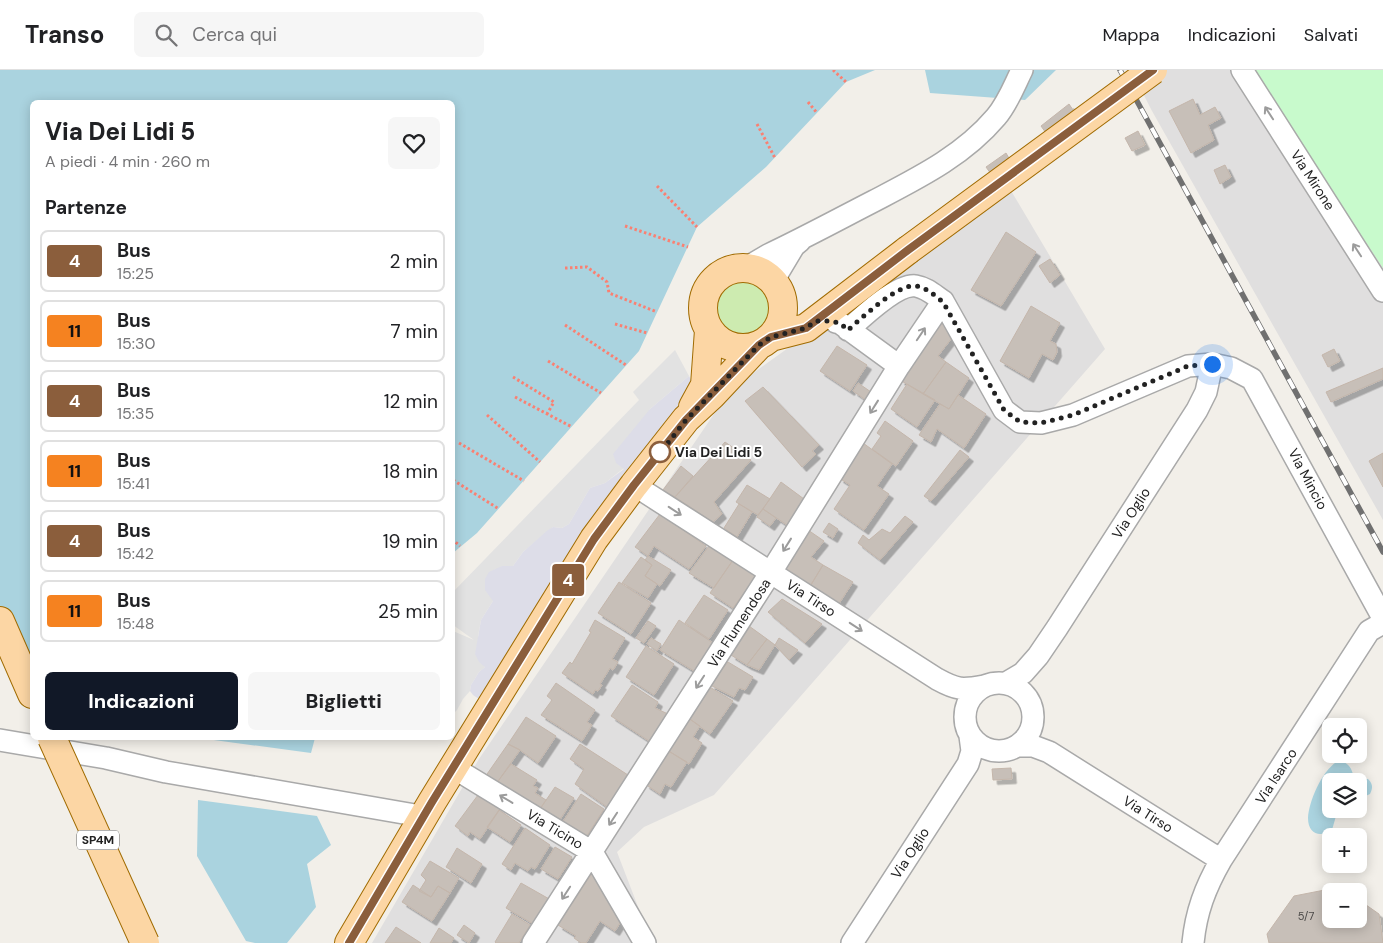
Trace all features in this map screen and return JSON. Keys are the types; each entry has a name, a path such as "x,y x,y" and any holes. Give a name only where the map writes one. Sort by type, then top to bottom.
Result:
{"main road":[{"path":"349,943 594,539 686,420 765,341 781,323 784,306 781,293 773,281 760,271 739,268 724,273 713,282 703,300 704,317 709,330 719,341 728,346 753,348 765,341 806,328 908,250 1153,70"},
{"path":"784,306 845,298"},
{"path":"686,420 705,385 709,330"},
{"path":"0,621 30,689"},
{"name":"SP4M","path":"53,740 145,943"}],"street":[{"path":"746,268 927,173 956,154 984,130 1007,102 1022,70"},
{"name":"Via Mirone","path":"1242,70 1383,291"},
{"path":"773,281 794,246 802,239"},
{"path":"848,330 897,290 914,285 930,291 943,302"},
{"name":"Via Mincio","path":"943,302 1004,410 1020,422 1041,423 1073,415 1188,366 1212,364 1232,368 1252,379 1383,618"},
{"name":"Via Flumendosa","path":"533,943 771,572 899,366 943,302"},
{"path":"816,321 840,323 899,366"},
{"name":"Via Oglio","path":"1038,656 1197,410 1206,392 1212,364"},
{"name":"Via Tirso","path":"634,485 937,679"},
{"name":"Via Isarco","path":"1192,943 1200,905 1207,884 1221,860 1370,631 1383,623"},
{"path":"1006,683 1023,673 1038,656"},
{"path":"1028,696 1030,679 1038,656"},
{"path":"937,679 954,688 984,686 995,682 1018,687 1028,696 1034,717 1032,728 1027,738 1018,746"},
{"path":"937,679 958,699 965,713"},
{"path":"968,764 972,751 970,736 965,724 965,713 968,702 975,692 984,686"},
{"path":"1032,728 1039,741 1049,752"},
{"path":"970,736 978,744 989,750 1002,751 1018,746 1033,746 1049,752"},
{"path":"0,740 106,758 175,774 415,815 421,822"},
{"path":"968,764 989,750"},
{"name":"Via Tirso","path":"1049,752 1221,860"},
{"name":"Via Oglio","path":"852,943 968,764"},
{"name":"Via Ticino","path":"454,768 592,852 645,943"}],"path":[{"path":"833,70 846,82"},
{"path":"808,102 817,113"},
{"path":"757,124 775,158"},
{"path":"657,186 698,227"},
{"path":"625,226 688,247"},
{"path":"565,268 587,267 607,282 608,293 657,312"},
{"path":"615,324 648,333"},
{"path":"565,325 626,365"},
{"path":"548,361 601,393"},
{"path":"514,377 554,402 547,414"},
{"path":"515,397 572,427"},
{"path":"487,416 540,462"},
{"path":"460,443 524,481"},
{"path":"455,481 499,509"},
{"path":"455,542 460,546"}],"shaded area":[{"path":"1131,70 1383,70 1383,520 1152,111"},
{"path":"1010,189 1105,349 714,795 644,827 617,852 652,943 372,943 479,759 731,389"},
{"path":"675,350 689,376 650,409 624,468 605,483 590,488 569,524 562,528 553,527 523,552 513,566 502,566 493,601 481,620 478,636 485,667 479,672 471,685 470,691 455,712 455,632 474,640 455,626 455,590 639,400 633,392"},
{"path":"689,376 691,392 482,701 470,691 471,685 479,672 485,667 479,662 475,654 481,620 493,601 485,590 485,579 489,572 502,566 513,566 523,552 548,530 553,527 562,528 569,524 590,488 605,483 624,469 616,463 613,454 650,409"}],"green space":[{"path":"1251,70 1383,70 1383,268"},
{"path":"746,276 760,281 768,288 774,300 774,318 767,327 750,340 744,342 731,341 721,334 713,324 710,312 711,299 717,288 729,280"}],"water":[{"path":"0,70 875,70 846,82 766,167 697,227 639,351 477,533 455,551 455,100 30,100 30,667 0,650"},
{"path":"925,70 1056,70 1025,100 930,93"},
{"path":"214,740 314,740 311,753"},
{"path":"1335,763 1346,763 1353,773 1326,773"},
{"path":"1322,779 1322,818 1335,818 1333,828 1322,828 1322,834 1312,831 1308,818 1317,786"},
{"path":"1367,779 1372,786 1370,794 1367,795"},
{"path":"198,800 317,816 331,845 307,864 316,907 287,943 255,943 246,941 197,856"}],"building":[{"path":"1193,99 1200,115 1215,107 1221,118 1208,125 1214,140 1191,153 1169,111"},
{"path":"1069,104 1075,113 1046,133 1041,126"},
{"path":"1138,131 1145,145 1132,151 1125,138"},
{"path":"1006,153 1010,160 991,174 986,167"},
{"path":"1225,165 1231,177 1220,184 1214,170"},
{"path":"1006,232 1036,252 1001,306 971,290"},
{"path":"1050,259 1060,275 1050,283 1039,266"},
{"path":"1031,306 1060,323 1050,341 1056,344 1057,352 1053,360 1042,354 1029,378 1000,361"},
{"path":"938,324 945,324 951,339 938,356 946,362 923,394 900,380"},
{"path":"837,346 867,365 850,391 820,371"},
{"path":"1334,349 1340,361 1328,367 1322,355"},
{"path":"946,362 969,378 949,409 923,394"},
{"path":"1383,368 1383,379 1331,402 1326,392"},
{"path":"858,383 871,392 866,400 853,391"},
{"path":"907,384 935,400 917,427 891,409"},
{"path":"763,387 819,445 812,451 816,454 802,467 745,401"},
{"path":"958,395 986,414 964,448 937,429 931,442 919,435 940,404 949,409"},
{"path":"885,421 913,441 896,466 872,449 881,436 877,433"},
{"path":"725,442 751,460 714,502 722,514 713,522 675,497"},
{"path":"863,443 892,464 877,486 889,494 864,530 834,509 850,485 839,478"},
{"path":"960,450 969,457 931,501 924,496"},
{"path":"1383,453 1383,487 1369,461"},
{"path":"681,466 693,476 675,497 663,490"},
{"path":"781,482 804,499 787,525 763,509"},
{"path":"747,485 770,499 758,515 736,502"},
{"path":"739,504 752,512 737,537 724,528"},
{"path":"763,509 776,518 770,526 757,517"},
{"path":"660,514 706,546 689,569 654,546 648,556 635,547"},
{"path":"905,516 913,522 880,560 858,543 863,535 869,540 882,529 890,533"},
{"path":"829,523 838,529 833,538 823,532"},
{"path":"808,530 824,541 811,557 823,565 809,588 781,570"},
{"path":"709,546 733,560 714,588 689,573"},
{"path":"648,556 671,570 660,586 645,576 652,565 645,560"},
{"path":"641,557 652,565 645,576 657,584 648,598 622,583"},
{"path":"733,560 756,576 733,608 710,593"},
{"path":"823,565 853,582 838,605 809,588"},
{"path":"619,582 651,603 631,634 598,613"},
{"path":"704,595 728,610 709,639 685,623"},
{"path":"782,599 822,624 805,643 768,612"},
{"path":"595,620 625,638 612,659 618,662 613,670 610,668 600,684 602,685 593,694 562,673 570,662 572,664 591,632 589,631"},
{"path":"679,620 713,643 694,671 660,650"},
{"path":"648,621 656,626 644,643 636,638"},
{"path":"749,626 767,639 747,665 731,655"},
{"path":"651,638 661,644 657,651 647,644"},
{"path":"779,638 798,650 789,660 775,645"},
{"path":"767,639 775,645 759,670 747,665"},
{"path":"646,646 674,664 654,695 626,677"},
{"path":"728,662 753,677 745,690 739,688 734,697 710,685"},
{"path":"556,683 595,710 587,722 592,725 582,741 541,715 552,700 547,696"},
{"path":"632,685 658,702 655,708 668,714 649,741 611,716"},
{"path":"708,686 733,701 710,734 687,717"},
{"path":"526,717 556,736 538,763 508,744"},
{"path":"687,717 700,726 693,737 702,743 689,764 667,750"},
{"path":"508,744 520,750 496,784 485,777"},
{"path":"580,744 628,775 607,807 575,784 584,769 570,759"},
{"path":"667,750 687,762 671,787 665,784 660,794 645,784"},
{"path":"511,764 537,780 533,786 538,788 535,793 546,800 538,812 496,784"},
{"path":"1011,768 1012,779 993,780 992,769"},
{"path":"555,787 574,798 557,824 538,812"},
{"path":"581,794 604,809 585,839 562,823"},
{"path":"478,795 500,809 480,839 470,832 468,836 455,826"},
{"path":"499,810 521,825 510,842 487,827"},
{"path":"525,828 550,845 535,869 531,867 528,871 515,863 511,870 502,864"},
{"path":"555,847 572,857 558,879 541,869"},
{"path":"457,848 482,864 471,883 446,867"},
{"path":"430,861 459,878 450,893 438,886 431,897 419,891 426,880 421,875"},
{"path":"594,870 620,923 615,931 600,921 586,943 581,943 574,938 576,936 558,925"},
{"path":"521,883 551,900 535,925 506,908"},
{"path":"413,885 431,897 438,886 450,893 432,921 402,902"},
{"path":"1322,891 1322,928 1367,928 1367,906 1379,914 1383,943 1269,943 1267,934 1294,896"},
{"path":"512,914 530,925 519,943 496,943 495,942"},
{"path":"464,925 475,933 469,943 457,935"},
{"path":"396,927 421,943 385,943"},
{"path":"439,928 454,938 451,943 430,943"}],"railway":[{"path":"1120,70 1383,552"}],"bus line":[{"name":"4","path":"349,943 432,802 594,539 686,420 759,345 771,337 806,328 908,250 1153,70"}],"place":[{"name":"Via Dei Lidi 5","path":"660,452"}],"route":[{"path":"660,452 656,458 686,420 759,345 771,337 806,328 816,321 840,323 848,330 897,290 914,285 930,291 943,302 1004,410 1020,422 1041,423 1073,415 1188,366 1212,364"}]}
